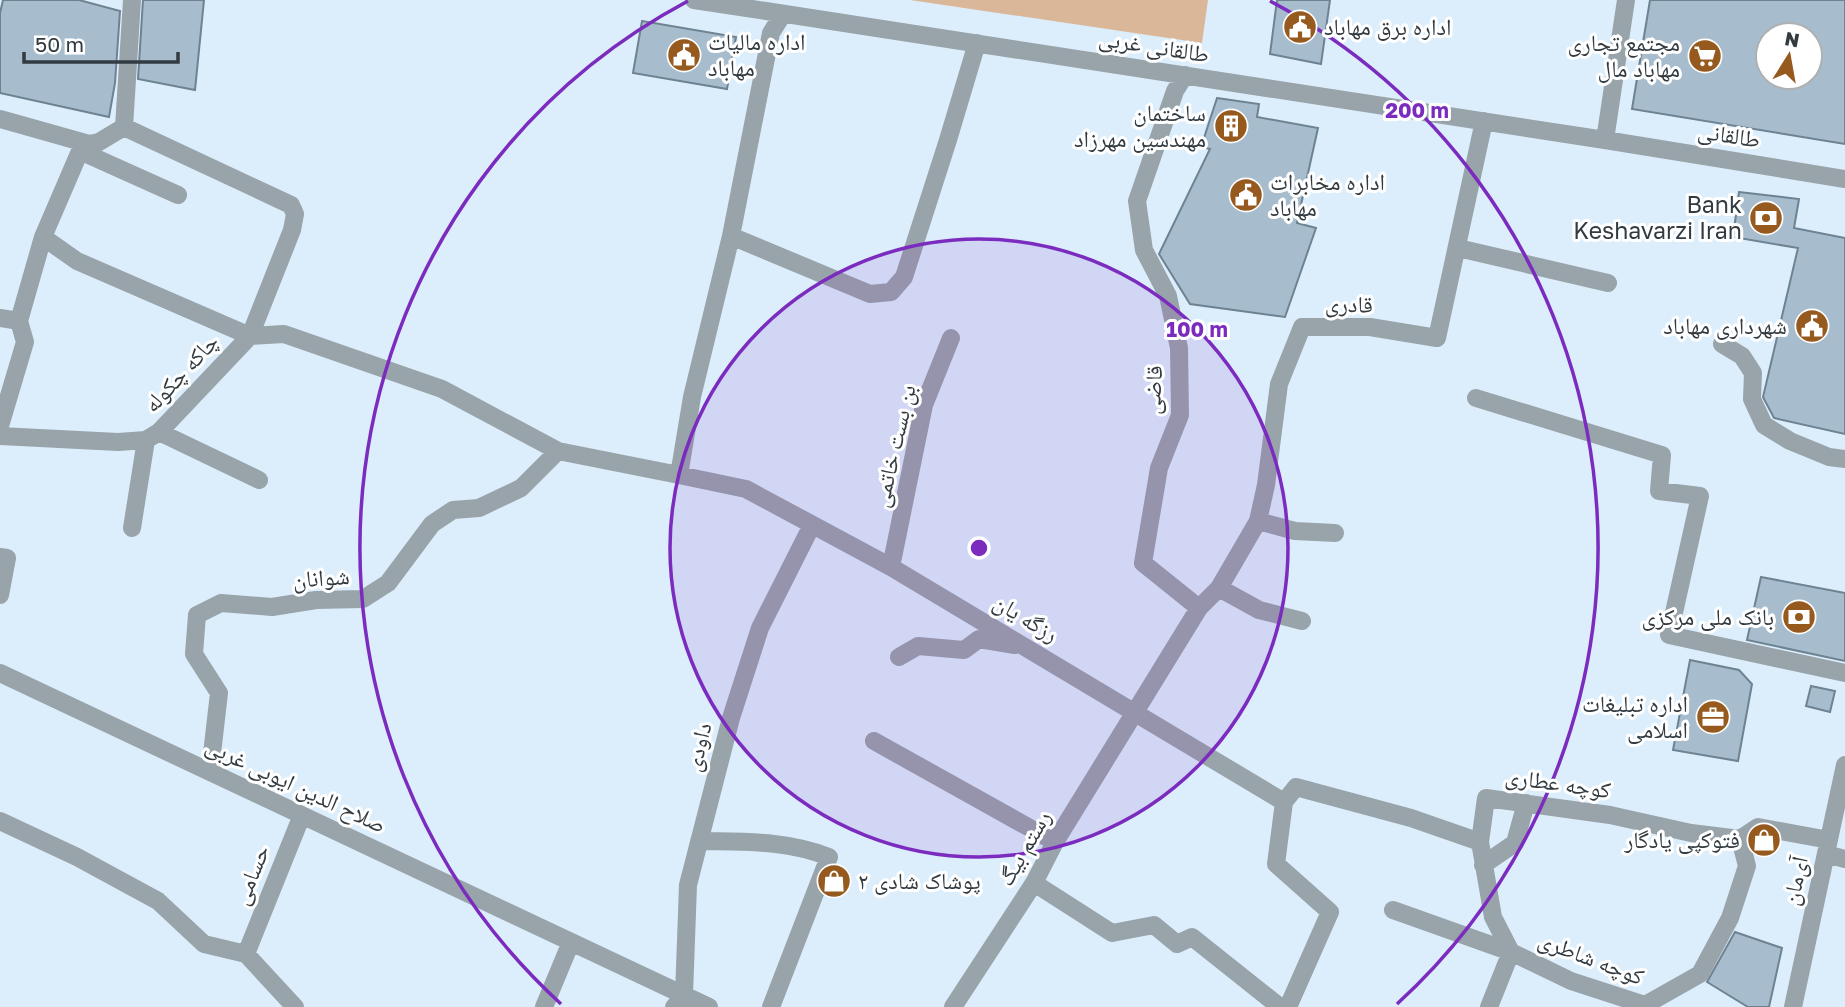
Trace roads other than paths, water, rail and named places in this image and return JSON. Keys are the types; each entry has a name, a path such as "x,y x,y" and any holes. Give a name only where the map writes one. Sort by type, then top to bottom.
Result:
{"street":[{"path":"124,127 132,0"},
{"name":"طالقانی غربی","path":"694,0 1605,139"},
{"path":"1605,139 1626,0"},
{"path":"680,475 692,397 731,236 771,33 783,14"},
{"path":"731,236 870,294 891,292 904,277 976,43"},
{"name":"قاضی","path":"1185,75 1175,91 1137,201 1144,250 1168,296 1179,348 1180,415 1159,468 1143,563 1199,608"},
{"path":"0,119 84,148 178,195"},
{"name":"قادری","path":"1199,608 1219,589 1258,521 1266,485 1279,384 1302,327 1370,327 1437,338 1484,121"},
{"path":"0,426 25,342 19,321 43,237 84,148 124,127"},
{"path":"124,127 290,205 296,214 250,336"},
{"name":"طالقانی","path":"1605,139 1845,179"},
{"name":"چاکه چکوله","path":"0,436 118,442 152,436 250,336 77,261 43,237"},
{"path":"1458,247 1608,283"},
{"path":"0,318 19,321"},
{"name":"رزگه یان","path":"250,336 284,334 442,389 558,451 746,489 891,567 1284,802"},
{"name":"بن بست خاتمی","path":"891,567 925,405 951,338"},
{"path":"1722,344 1742,356 1753,373 1752,399 1764,425 1790,441 1829,457 1845,459"},
{"path":"1476,398 1662,455 1659,491 1700,496 1669,635 1845,673"},
{"path":"132,528 152,436 259,480"},
{"name":"شوانان","path":"210,771 219,693 194,654 197,615 221,603 272,607 316,600 363,600 388,583 432,524 453,510 479,508 521,488 558,451"},
{"path":"1258,521 1295,531 1335,533"},
{"name":"داودی","path":"679,1001 688,885 730,718 760,628 812,525"},
{"path":"0,557 7,558 0,595"},
{"path":"1219,589 1259,610 1303,621"},
{"name":"رستم بیگ","path":"953,1007 1034,883 1055,842 1199,608"},
{"path":"899,657 918,646 964,650 979,639 1025,646"},
{"name":"صلاح الدین ایوبی غربی","path":"0,673 571,942 679,1001 709,1007"},
{"path":"874,741 1055,842"},
{"name":"آی‌مان","path":"1793,1007 1845,765"},
{"path":"1288,1007 1330,912 1276,864 1284,802 1296,787 1411,818 1480,842"},
{"name":"کوچه عطاری","path":"1480,842 1486,798 1610,815 1691,833 1740,839 1758,827 1827,847 1845,859"},
{"path":"1483,865 1516,843 1526,803"},
{"name":"حسامی","path":"246,954 302,815"},
{"path":"0,821 77,857 158,901 204,944 246,954 295,1007"},
{"name":"کوچه شاطری","path":"1480,842 1493,917 1511,952 1571,981 1644,1006 1700,974 1730,918 1747,866 1740,839"},
{"path":"699,841 772,843 811,850 829,858 771,1007"},
{"path":"1034,883 1112,933 1154,925 1177,944 1192,937 1280,1007"},
{"path":"1393,910 1511,952 1489,1007"},
{"path":"544,1007 571,942"}],"place":[{"name":"اداره برق مهاباد","path":"1300,27"},
{"name":"اداره مالیات مهاباد","path":"684,55"},
{"name":"مجتمع تجاری مهاباد مال","path":"1705,56"},
{"name":"ساختمان مهندسین مهرزاد","path":"1231,126"},
{"name":"اداره مخابرات مهاباد","path":"1246,195"},
{"name":"Bank Keshavarzi Iran","path":"1766,218"},
{"name":"شهرداری مهاباد","path":"1812,326"},
{"name":"بانک ملی مرکزی","path":"1799,617"},
{"name":"اداره تبلیغات اسلامی","path":"1713,717"},
{"name":"فتوکپی یادگار","path":"1764,840"},
{"name":"پوشاک شادی ۲","path":"834,881"}]}
